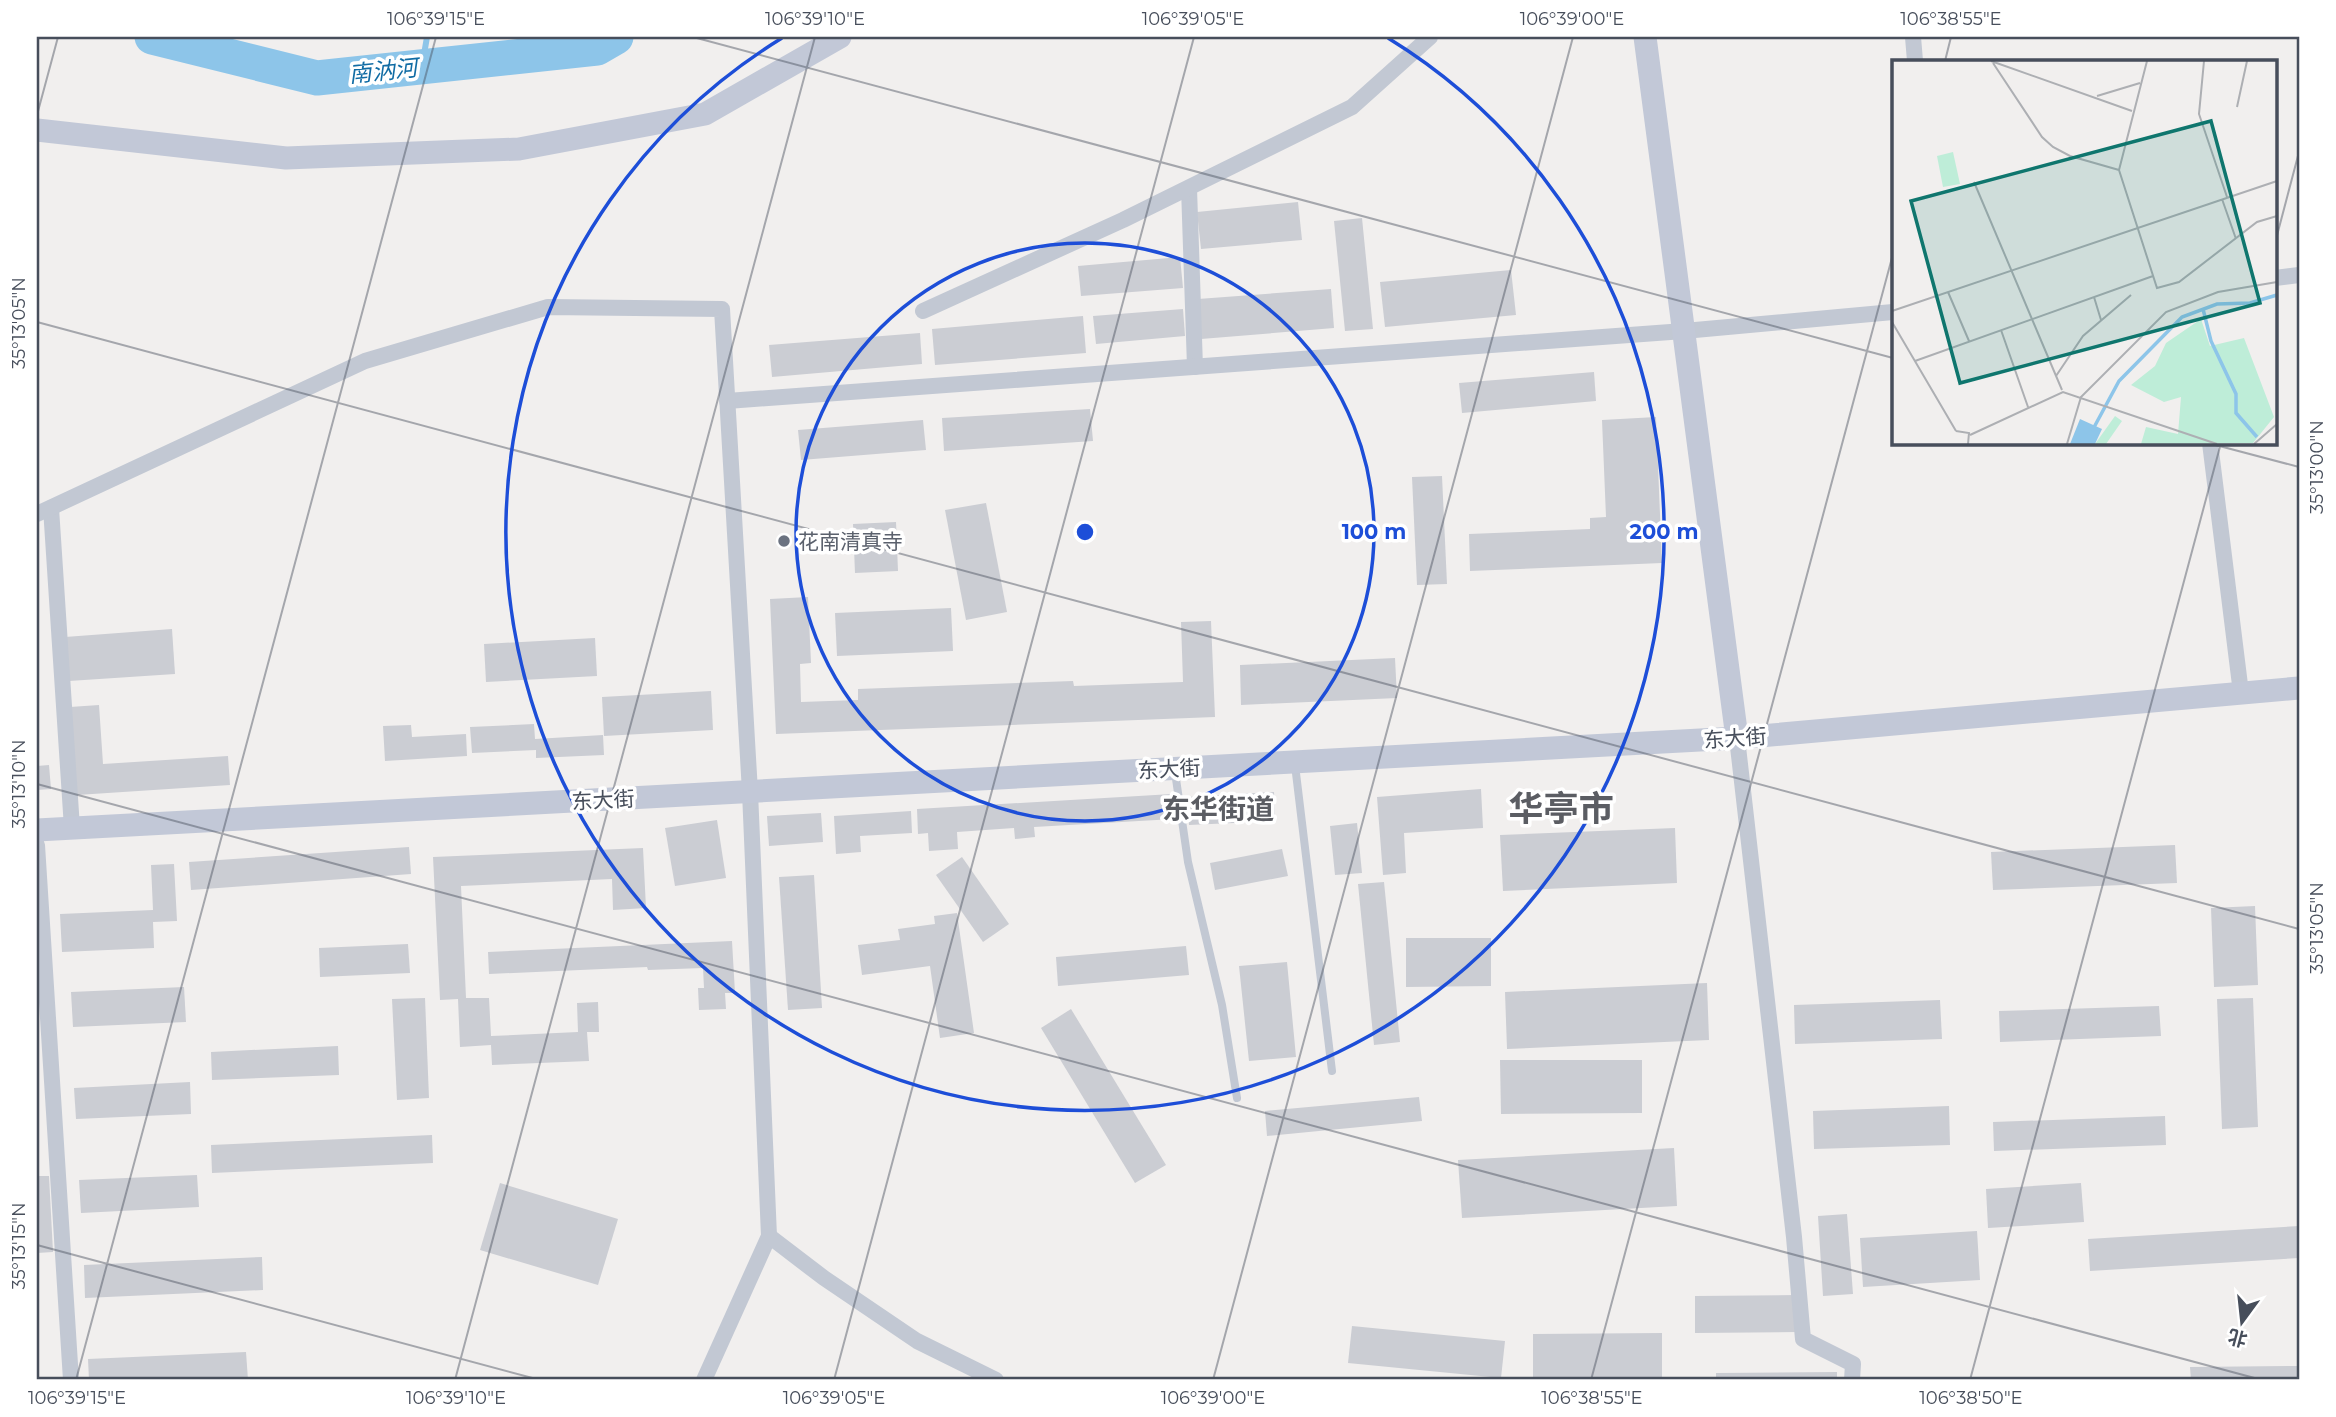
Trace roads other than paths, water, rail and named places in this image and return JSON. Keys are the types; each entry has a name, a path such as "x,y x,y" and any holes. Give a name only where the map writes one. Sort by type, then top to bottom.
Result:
{"street":[{"path":"37,130 286,158 519,149 705,114 840,37"},
{"path":"923,311 1189,188 1352,107 1430,37"},
{"path":"1645,37 1737,738 1794,1237 1803,1339 1853,1364 1852,1380"},
{"path":"1913,37 1915,60"},
{"path":"1189,188 1195,367"},
{"path":"2276,278 2299,275"},
{"path":"72,828 44,511 365,361 548,307 722,309 750,792 769,1236 704,1380"},
{"path":"727,401 1684,331 1892,312"},
{"path":"2210,444 2241,693"},
{"name":"东大街","path":"37,830 1737,738 2299,688"},
{"path":"37,845 71,1380"},
{"path":"769,1236 824,1278 918,1341 996,1380"}],"lane":[{"path":"1294,762 1332,1071"},
{"path":"1175,769 1188,862 1222,1004 1237,1098"}],"waterway":[{"name":"南汭河","path":"152,37 317,78 597,48 616,37"},
{"path":"422,66 427,37"}],"place":[{"name":"花南清真寺","path":"784,541"}],"district":[{"name":"华亭市","path":"1561,808"},
{"name":"东华街道","path":"1218,809"}]}
